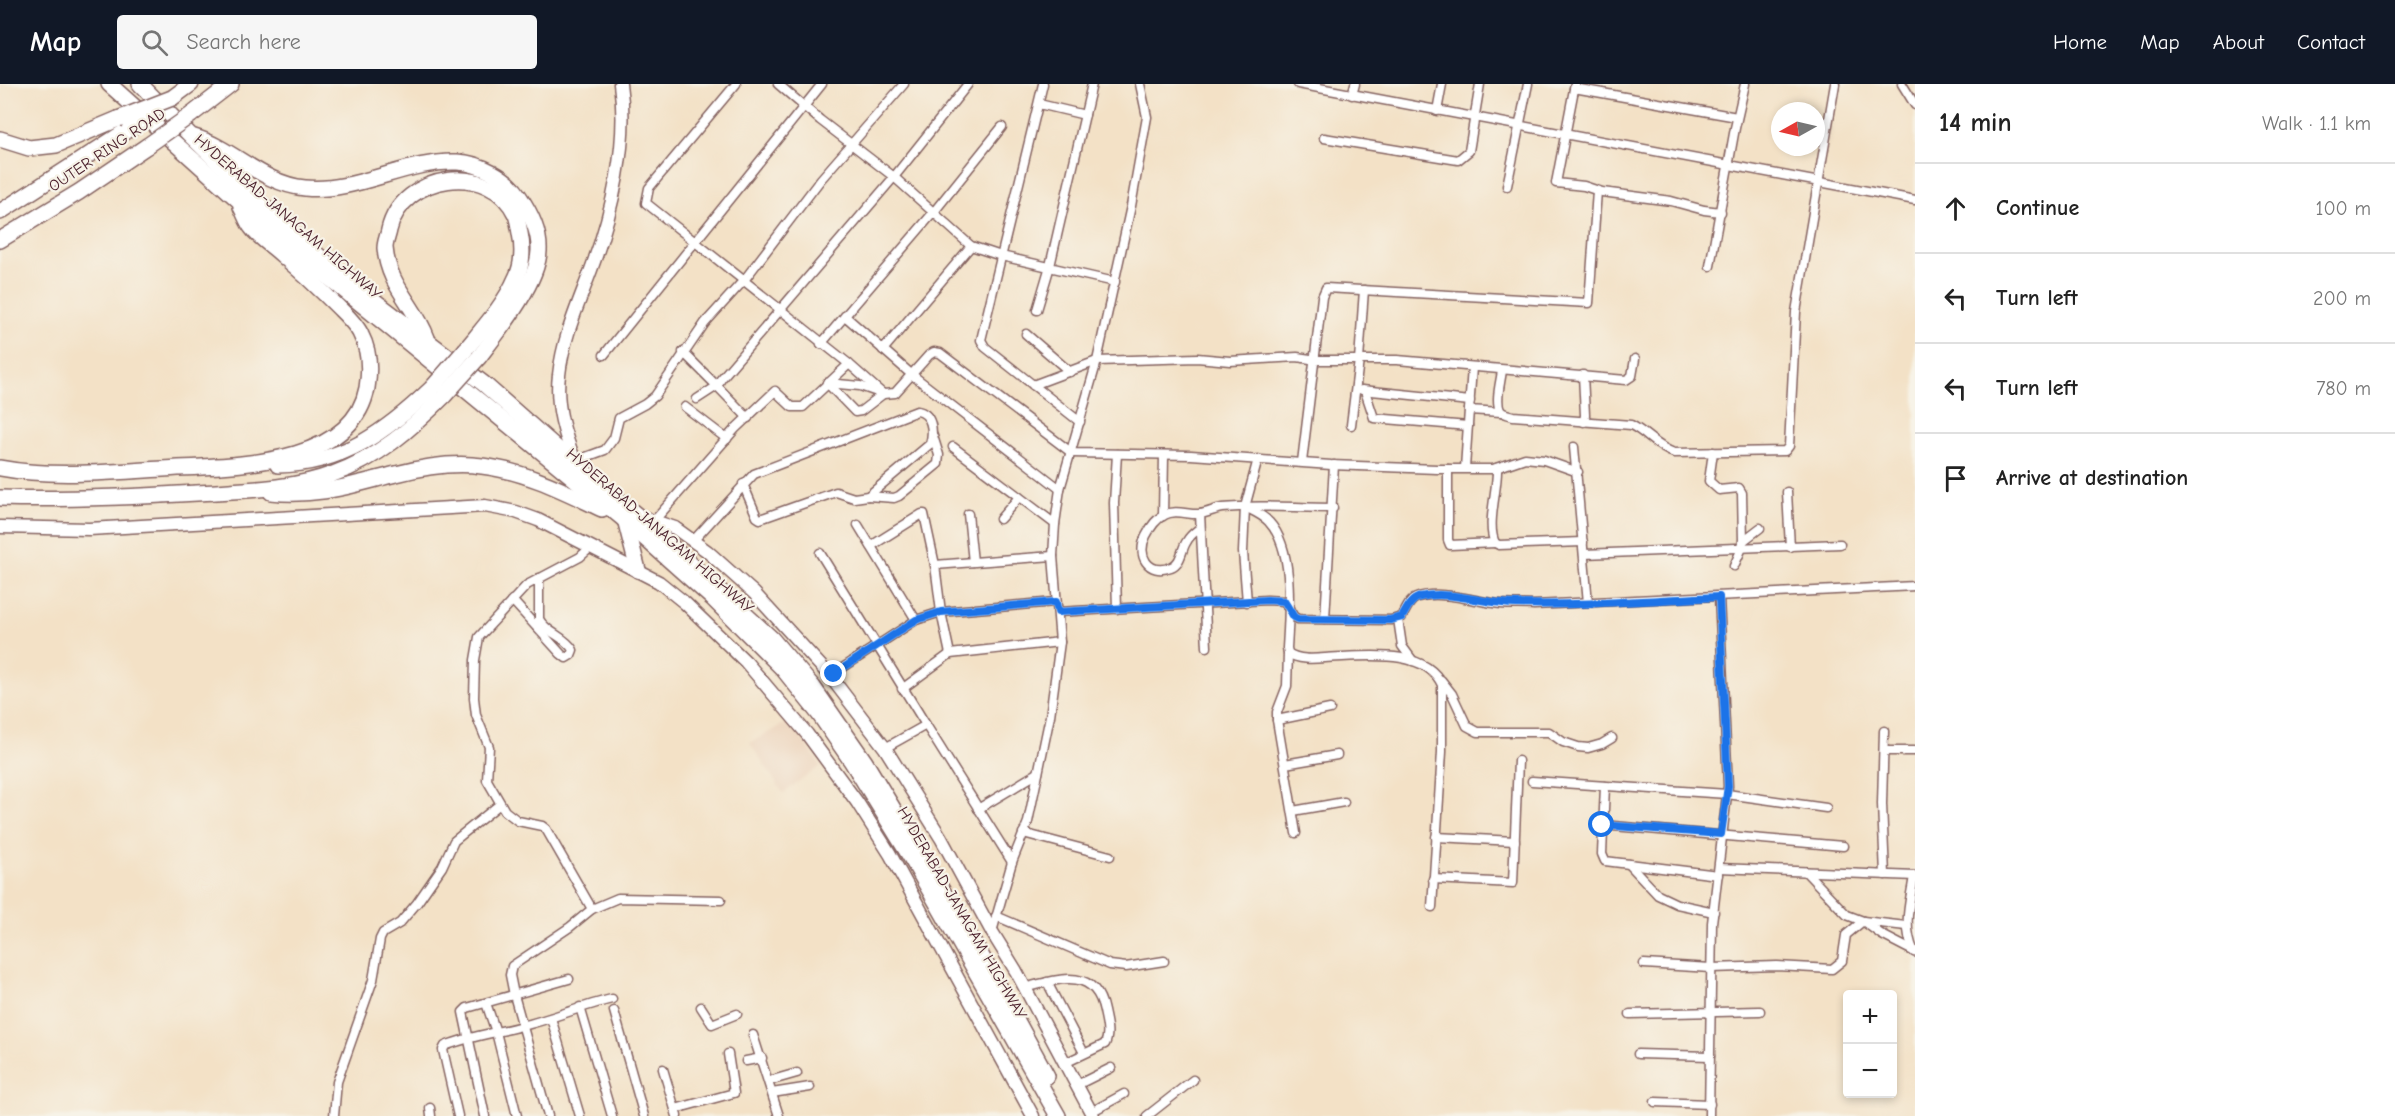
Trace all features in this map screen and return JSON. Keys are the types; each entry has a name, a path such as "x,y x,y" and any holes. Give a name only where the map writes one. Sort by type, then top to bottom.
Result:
{"highway":[{"name":"HYDERABAD-JANAGAM HIGHWAY","path":"109,84 283,240 628,519 711,581 771,638 813,687 836,719 947,896 1068,1116"},
{"name":"HYDERABAD-JANAGAM HIGHWAY","path":"140,84 286,228 347,280 484,384 576,464 628,519 783,669 819,714 852,762 913,861 1058,1116"},
{"name":"OUTER RING ROAD","path":"0,212 123,124 172,98 191,84"},
{"name":"OUTER RING ROAD","path":"0,240 42,216 147,146 231,84"},
{"path":"0,139 29,148 56,145 96,129 123,124"},
{"path":"0,498 60,500 248,490 333,474 381,451 411,428 438,392 510,315 529,284 539,251 532,215 514,188 492,171 458,162 424,165 368,180 323,188 304,188 266,176 213,142 191,136"},
{"path":"429,342 391,275 385,246 391,221 406,199 427,184 453,179 480,183 500,194 516,215 523,247 517,277 473,353"},
{"path":"237,199 252,228 315,283 361,334 368,356 369,375 359,411 348,425 324,443 291,456 245,464"},
{"path":"0,252 42,216"},
{"path":"0,468 61,473 245,464 298,465 330,457 368,441 438,392"},
{"path":"0,464 18,471"},
{"path":"248,490 298,495 348,488 398,473 447,466 482,466 540,480 628,519 638,570"},
{"path":"0,490 16,498"}],"street":[{"path":"620,84 621,146 613,198 604,234 565,339 558,376 559,406 576,464 605,450 614,438 619,418 655,396 705,323 745,279 822,178 904,84"},
{"path":"736,84 649,188 646,203 745,279 883,394"},
{"path":"778,84 894,177 971,246 1001,256 1114,282"},
{"path":"604,355 822,84"},
{"path":"696,399 717,386 894,177 968,84"},
{"path":"1043,84 981,340 985,347 1080,423"},
{"path":"1037,310 1050,266 1092,84"},
{"path":"992,932 1012,862 1023,833 1050,716 1060,642 1053,556 1054,524 1060,489 1097,361 1147,117 1140,84"},
{"path":"1303,84 1915,200"},
{"path":"1352,94 1355,84"},
{"path":"1437,111 1442,84"},
{"path":"1324,138 1458,160 1469,151 1480,84"},
{"path":"1507,186 1528,84"},
{"path":"1710,266 1745,84"},
{"path":"1360,390 1470,406 1513,416 1631,425 1640,429 1661,449 1674,453 1785,451 1789,446 1796,312 1835,84"},
{"path":"1902,84 1915,105"},
{"path":"1721,212 1671,201 1556,183 1574,86 1737,117"},
{"path":"1039,104 1085,115"},
{"path":"821,344 933,213 1002,127"},
{"path":"1302,462 1313,359 1322,297 1326,288 1589,303 1597,191"},
{"path":"883,350 971,246"},
{"path":"1351,425 1360,390 1359,360 1364,290"},
{"path":"845,316 911,374 1060,489"},
{"path":"1026,334 1070,372"},
{"path":"683,352 748,418"},
{"path":"827,383 860,386 883,394 895,393 932,352 940,353 1072,453 1164,455 1448,469 1497,468 1525,458 1544,460 1578,472"},
{"path":"1033,385 1097,361 1197,358 1230,361 1297,357 1397,360 1502,370 1630,378 1635,370 1635,359"},
{"path":"654,521 727,439 775,391 792,407 799,408 849,364"},
{"path":"1465,468 1472,367"},
{"path":"1502,370 1499,402 1502,412"},
{"path":"1582,375 1586,415 1584,422"},
{"path":"827,383 855,412 861,411 883,394"},
{"path":"1360,390 1374,418 1468,426"},
{"path":"685,407 727,439"},
{"path":"693,541 743,484 754,474 917,411 923,412 928,417 939,455 938,464 894,498 868,496 854,498 836,492 760,519 757,517 743,484"},
{"path":"868,496 930,444 933,436"},
{"path":"953,447 1054,524"},
{"path":"1574,447 1588,603"},
{"path":"1713,452 1709,481 1719,490 1739,488 1742,493 1743,545"},
{"path":"1117,454 1114,503 1117,609"},
{"path":"1163,516 1164,455"},
{"path":"1247,602 1243,552 1245,507 1258,459"},
{"path":"1325,619 1334,465"},
{"path":"1495,543 1492,524 1497,468"},
{"path":"1448,469 1448,540 1450,545 1583,542"},
{"path":"1787,492 1790,547"},
{"path":"1000,519 1019,497"},
{"path":"0,527 89,529 485,506 516,512 538,520 638,570 659,582 685,603 746,662 826,759 890,854 1033,1116"},
{"path":"1245,507 1268,520 1278,534 1284,553 1289,605 1287,686 1277,712 1277,720 1296,833"},
{"path":"1200,528 1185,542 1177,562 1170,567 1153,567 1147,563 1142,554 1142,546 1151,527 1163,516 1183,511 1200,514 1220,508 1333,508"},
{"path":"871,546 924,514 950,654"},
{"path":"968,514 973,562"},
{"path":"1200,514 1207,647"},
{"path":"628,519 654,521 675,528 693,541 754,593 830,676 885,748 941,838 1092,1114 1124,1094"},
{"path":"858,525 916,620"},
{"path":"1734,566 1743,545 1760,528"},
{"path":"1584,554 1743,545 1790,547 1840,544"},
{"path":"591,547 580,557 526,585 479,637 475,660 474,698 476,715 489,747 487,780 500,804 518,821 546,829 592,909"},
{"path":"820,553 902,689 1012,862"},
{"path":"935,565 1053,556"},
{"path":"512,600 561,654 566,658 571,655 573,650 570,643 542,624 539,578"},
{"path":"1058,612 1284,601 1289,605 1294,617 1298,619 1398,619 1402,617 1411,601 1431,596 1500,604 1588,603 1915,586"},
{"path":"1709,1116 1714,912 1727,794 1719,597"},
{"path":"830,676 916,620 941,612 1056,602"},
{"path":"1398,619 1402,646 1413,661"},
{"path":"902,689 950,654 1060,642"},
{"path":"1288,653 1306,659 1389,657 1413,661 1429,667 1452,694 1467,726 1478,732 1549,732 1563,742 1578,747 1602,744 1612,738"},
{"path":"1431,907 1442,752 1442,686 1438,677"},
{"path":"1277,720 1330,709"},
{"path":"885,748 926,725"},
{"path":"1884,731 1882,804 1885,875"},
{"path":"1884,751 1915,751"},
{"path":"1285,765 1336,755"},
{"path":"1434,879 1513,883 1518,761"},
{"path":"978,809 1038,773"},
{"path":"1532,781 1727,794 1826,808"},
{"path":"1605,786 1602,825 1602,854 1605,861 1718,872 1914,876 1906,926 1908,939 1914,952"},
{"path":"1293,811 1344,802"},
{"path":"334,1116 337,1082 373,980 380,939 384,933 400,923 417,903 441,867 454,841 500,804"},
{"path":"1602,825 1843,846"},
{"path":"1023,833 1110,856"},
{"path":"1436,837 1515,841"},
{"path":"1629,864 1658,895 1677,904 1714,912"},
{"path":"1806,872 1847,915 1863,921 1906,926"},
{"path":"548,1116 514,995 510,975 512,966 570,927 592,909 618,898 721,900"},
{"path":"996,916 1110,965 1126,967 1164,960"},
{"path":"1863,921 1882,935 1914,952"},
{"path":"1644,964 1711,968 1777,966 1832,969 1842,961 1846,935 1863,921"},
{"path":"1024,988 1065,979 1087,981 1097,989 1102,999 1107,1040 1105,1044 1065,1063"},
{"path":"485,1116 463,1012 467,1008 569,980"},
{"path":"1047,982 1084,1053"},
{"path":"458,1116 444,1048 468,1038 522,1027 580,1007 612,999"},
{"path":"486,1003 496,1032 517,1116"},
{"path":"580,1007 612,1116"},
{"path":"701,1007 712,1024 737,1014"},
{"path":"614,1011 644,1116"},
{"path":"1630,1014 1760,1011"},
{"path":"551,1018 580,1116"},
{"path":"753,1035 779,1116"},
{"path":"663,1069 676,1112 734,1093 728,1054"},
{"path":"1638,1054 1710,1056"},
{"path":"746,1061 762,1058"},
{"path":"1077,1085 1111,1068"},
{"path":"768,1081 797,1073"},
{"path":"1147,1116 1193,1080"},
{"path":"772,1093 810,1087"},
{"path":"1655,1102 1710,1104"}],"shaded area":[{"path":"790,720 821,766 783,793 750,743"}],"route":[{"path":"834,674 916,620 941,612 1056,602 1058,612 1267,600 1284,601 1289,605 1294,617 1298,619 1390,620 1402,617 1411,601 1431,596 1500,604 1534,605 1719,597 1728,786 1721,834 1602,825"}]}
